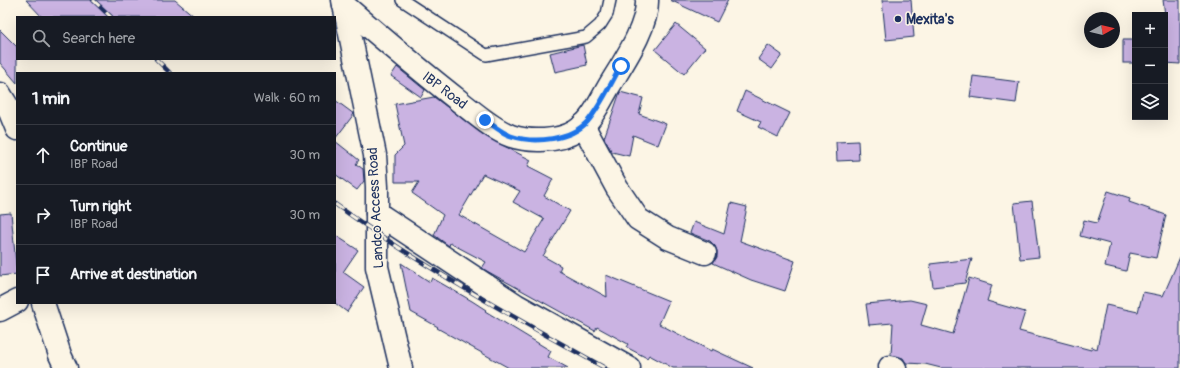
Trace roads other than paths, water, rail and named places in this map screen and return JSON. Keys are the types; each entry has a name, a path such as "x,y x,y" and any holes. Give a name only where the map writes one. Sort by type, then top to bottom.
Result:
{"street":[{"name":"IBP Road","path":"344,2 411,63 485,120 510,136 529,140 557,138 576,131 588,121 606,92 643,25 647,0"},
{"name":"Landco Access Road","path":"344,2 375,155 377,267 401,368"},
{"path":"0,94 8,107 16,127"},
{"path":"583,125 617,188 638,219 668,238 705,253"},
{"path":"377,213 516,305 629,368"},
{"path":"0,310 16,302"},
{"path":"43,304 60,355 66,368"}],"lane":[{"path":"402,0 486,55 586,37 600,25 607,14 610,0"}],"railway":[{"path":"93,0 110,16"},
{"path":"157,60 169,72"},
{"path":"336,205 434,270 605,368"}],"place":[{"name":"Mexita's","path":"898,19"}]}
